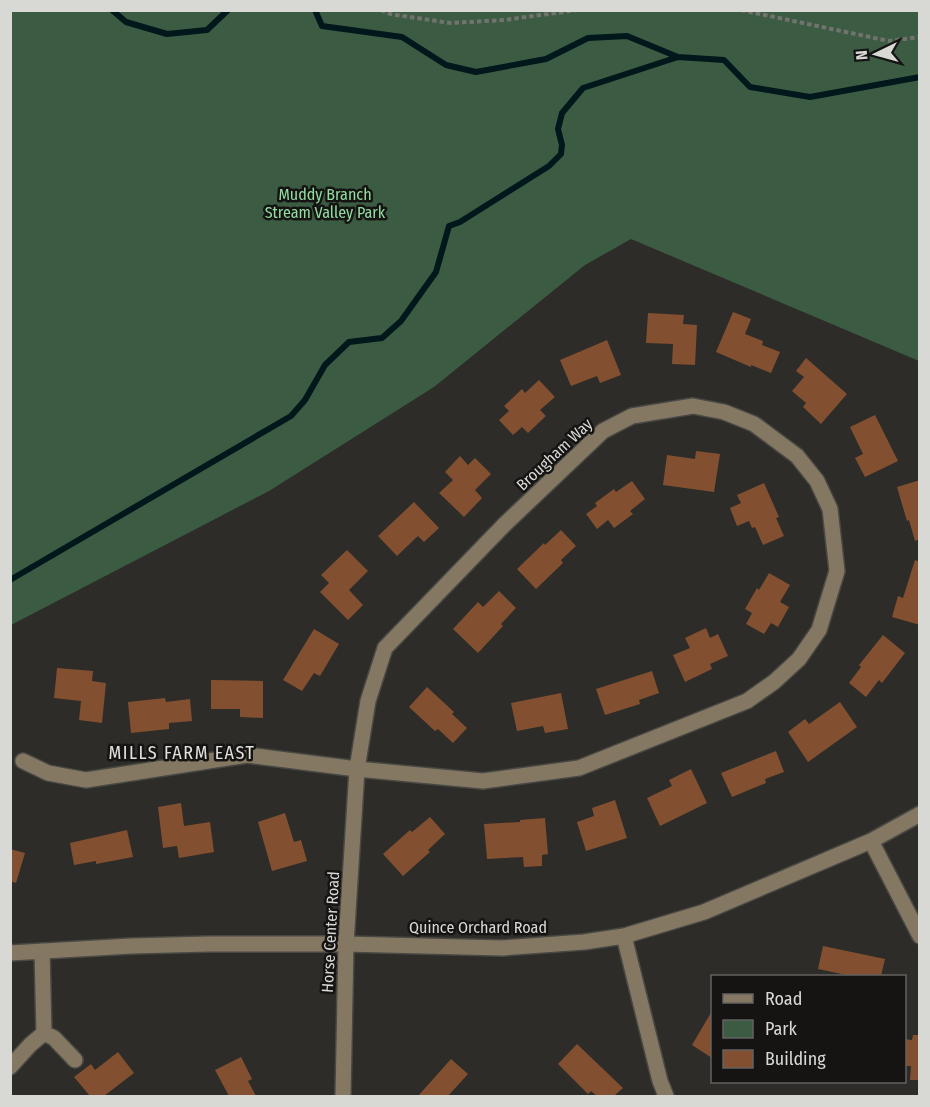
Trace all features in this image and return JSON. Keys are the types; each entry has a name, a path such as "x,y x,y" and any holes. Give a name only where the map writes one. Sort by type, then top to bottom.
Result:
{"street":[{"name":"Brougham Way","path":"23,760 48,773 86,780 247,755 357,769 483,781 579,768 747,701 774,682 799,659 819,630 837,571 830,509 817,481 797,456 754,424 724,412 693,406 632,416 603,431 504,525 385,648 368,701 357,769"},
{"name":"Horse Center Road","path":"342,1096 346,944 357,769"},
{"name":"Quince Orchard Road","path":"10,953 209,944 346,944 502,948 561,945 624,936 704,912 871,841 920,814"},
{"path":"871,841 920,936"},
{"path":"624,936 660,1081 666,1096"},
{"path":"10,1067 44,1033 42,951"},
{"path":"44,1033 54,1038 75,1060"}],"path":[{"path":"381,10 390,14 450,23 504,20 575,11"},
{"path":"741,10 888,41 920,38"}],"green space":[{"name":"Muddy Branch Stream Valley Park","path":"11,10 919,11 919,361 631,239 585,265 434,387 269,491 11,625"}],"building":[{"path":"733,312 751,319 745,334 763,341 762,345 780,352 771,373 716,352"},
{"path":"648,313 684,315 683,324 697,325 695,365 672,364 673,344 646,343"},
{"path":"607,340 621,375 600,383 597,376 571,386 560,360"},
{"path":"806,358 847,394 821,424 803,407 806,403 792,391 804,377 796,371"},
{"path":"539,380 555,397 540,410 546,416 528,433 522,427 513,435 499,420 509,411 504,406 522,389 525,393"},
{"path":"875,415 898,461 865,477 855,458 863,454 850,427"},
{"path":"696,451 720,454 714,492 663,485 667,455 695,459"},
{"path":"460,456 468,465 475,458 491,474 475,490 482,498 464,517 439,493 453,480 445,472"},
{"path":"920,480 920,539 915,541 897,487"},
{"path":"632,481 645,499 630,511 633,514 614,528 608,520 597,529 586,514 597,506 595,503 614,489 616,492"},
{"path":"764,483 779,517 776,518 784,536 763,545 755,527 752,528 749,521 737,526 730,508 741,503 737,495"},
{"path":"414,502 439,528 424,542 418,536 397,556 378,536"},
{"path":"561,530 576,546 561,560 563,563 536,589 517,569"},
{"path":"347,550 368,571 349,590 363,605 348,620 320,592 329,583 321,575"},
{"path":"915,560 920,562 920,625 892,617 898,596 903,598"},
{"path":"769,573 790,585 780,602 789,607 778,627 771,623 764,634 746,624 752,613 745,609"},
{"path":"499,591 516,608 478,653 453,629 478,602 483,607"},
{"path":"706,628 710,638 718,634 728,656 710,664 712,669 685,682 673,655 690,648 685,638"},
{"path":"314,629 339,644 320,676 314,673 302,691 283,680"},
{"path":"883,635 905,653 882,683 879,680 866,697 849,683 861,667 859,665"},
{"path":"57,668 93,671 92,681 106,683 102,723 79,720 81,701 54,698"},
{"path":"652,671 659,693 639,700 640,704 605,715 596,689"},
{"path":"211,680 263,681 263,718 240,717 240,709 211,709"},
{"path":"427,687 454,712 452,714 467,728 453,743 438,729 435,731 409,707"},
{"path":"561,693 568,729 545,733 543,726 517,731 511,703"},
{"path":"165,698 166,702 190,699 192,721 169,723 169,729 131,733 128,702"},
{"path":"840,702 857,727 808,762 788,732 805,719 809,724"},
{"path":"776,751 784,772 765,779 766,783 732,797 721,773"},
{"path":"691,769 707,803 660,826 647,798 672,786 669,780"},
{"path":"615,800 627,838 586,851 577,822 594,816 592,808"},
{"path":"181,803 184,826 210,822 214,852 179,858 177,846 163,848 158,807"},
{"path":"285,813 294,842 301,840 307,861 272,871 258,822"},
{"path":"430,817 445,834 428,850 430,852 403,876 383,854 410,830 412,832"},
{"path":"545,818 548,854 542,855 542,866 524,867 523,857 487,859 484,824"},
{"path":"127,830 133,857 96,864 96,861 74,865 70,843"},
{"path":"10,849 25,853 16,883 10,881"},
{"path":"823,946 885,959 881,975 846,975 818,969"},
{"path":"711,1013 711,1057 692,1045"},
{"path":"913,1035 920,1035 920,1080 910,1080 911,1066 906,1066 906,1039 912,1040"},
{"path":"577,1044 623,1088 614,1096 597,1096 591,1091 588,1094 558,1064"},
{"path":"118,1052 134,1073 104,1096 90,1096 74,1077 91,1064 95,1070"},
{"path":"241,1057 252,1079 248,1081 256,1096 229,1096 215,1070"},
{"path":"451,1059 468,1074 448,1096 418,1096"}],"waterway":[{"path":"112,10 126,22 167,34 207,30 228,10"},
{"path":"315,10 322,26 402,37 446,65 476,72 546,59 588,38 627,36 678,57 724,60 750,87 810,97 920,77"},
{"path":"10,580 291,416 305,400 325,365 349,342 382,338 401,321 436,272 449,226 460,222 549,166 561,154 562,145 558,129 562,113 583,88 678,57"}],"district":[{"name":"MILLS FARM EAST","path":"182,753"}]}
